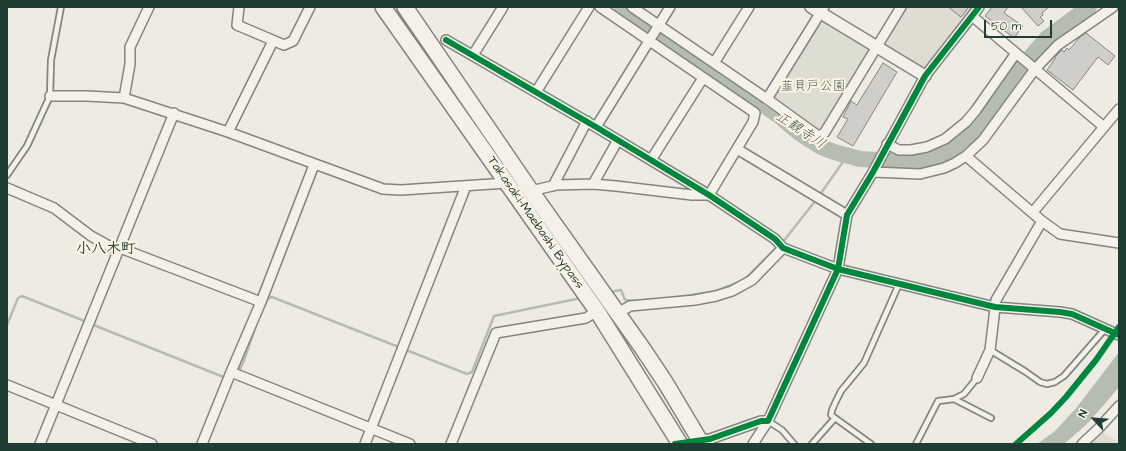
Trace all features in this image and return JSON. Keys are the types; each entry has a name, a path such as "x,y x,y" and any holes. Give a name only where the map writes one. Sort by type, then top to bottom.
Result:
{"highway":[{"name":"Takasaki-Maebashi Bypass","path":"383,7 597,311 678,444"},
{"name":"Takasaki-Maebashi Bypass","path":"405,7 531,191 665,382 701,442"}],"street":[{"path":"124,98 130,64 130,47 149,7"},
{"path":"239,7 237,24 284,45 293,41 310,7"},
{"path":"473,56 503,7"},
{"path":"536,92 588,7"},
{"path":"600,7 651,40 703,78 755,113 754,122 709,195"},
{"path":"632,7 658,27 767,99 817,136 822,135 825,132 901,7"},
{"path":"596,127 670,7"},
{"path":"714,63 749,7"},
{"path":"753,444 768,421 838,269 847,215 886,148 925,76 979,7"},
{"path":"874,169 920,174 955,164 983,140 1034,68 1058,45 1113,7"},
{"path":"767,99 818,9 876,47 925,76"},
{"path":"972,16 1104,127"},
{"path":"446,40 652,160 709,195 776,240 783,247 838,269 995,307 1072,314 1118,334"},
{"path":"228,132 273,41"},
{"path":"886,148 912,150 927,147 945,139 966,122 1018,56"},
{"path":"652,160 703,78"},
{"path":"50,96 124,98 174,113 383,189 401,190 507,183"},
{"path":"40,444 174,113"},
{"path":"1032,212 1104,127 1117,115"},
{"path":"553,186 587,122"},
{"path":"593,184 618,140"},
{"path":"737,150 847,215"},
{"path":"966,156 1042,221 1060,234 1117,241"},
{"path":"202,444 261,302 314,165"},
{"path":"531,191 553,186 593,184 692,195 709,195"},
{"path":"365,444 466,186"},
{"path":"7,188 54,208 91,236 111,247 120,248 261,302"},
{"path":"976,378 990,350 996,300 1042,221"},
{"path":"618,313 630,306 695,300 732,291 752,280 783,247"},
{"path":"451,444 496,333 586,318 597,311"},
{"path":"231,372 410,444"},
{"path":"7,385 152,444"},
{"path":"1082,444 1119,406"},
{"path":"678,444 701,442 761,421 768,421"}],"lane":[{"path":"7,175 27,146 50,96 51,60 60,7"},
{"path":"871,444 835,418 832,415 832,410 841,391 864,363 899,284"},
{"path":"990,350 1040,382 1047,384 1055,382 1064,376 1105,328"},
{"path":"916,444 938,401 954,399 964,394 976,378"},
{"path":"954,399 991,418"},
{"path":"812,444 835,418"},
{"path":"768,421 782,430 794,444"}],"shaded area":[{"path":"906,7 973,7 928,66 920,66 886,47 885,41"},
{"path":"1119,352 1119,387 1103,406 1086,425 1064,444 1037,444 1055,431 1077,407"},
{"path":"1100,431 1117,441 1114,444 1087,444"}],"green space":[{"name":"韮貝戸公園","path":"823,22 867,48 868,53 823,128 816,129 775,101 774,95 818,23"}],"building":[{"path":"948,7 969,7 961,17"},
{"path":"992,7 1008,7 1004,13 1023,26 1014,38 985,16"},
{"path":"1021,7 1049,7 1042,13 1043,15 1040,17 1044,21 1038,26"},
{"path":"1086,33 1115,56 1108,65 1098,57 1073,90 1047,70 1055,57 1062,50 1064,52 1067,48 1069,50 1080,37"},
{"path":"883,63 897,72 853,146 837,137 848,119 843,117 851,101 857,105"}],"waterway":[{"name":"正観寺川","path":"622,7 779,116 799,133 821,147 860,159 897,161 924,160 939,156 961,144 976,130 1018,71 1047,38 1089,7"},
{"path":"819,196 847,156"},
{"path":"782,243 816,200"},
{"path":"679,297 716,291 744,280 778,246"},
{"path":"610,292 621,290 625,300 636,301 655,299"},
{"path":"7,325 18,298 22,296 87,322"},
{"path":"265,302 266,299 272,297 467,374 472,372 494,316 581,298"},
{"path":"238,372 243,363 259,317"},
{"path":"91,324 226,378"}],"cycle path":[{"path":"675,444 710,439 761,421 768,421 838,269 847,215 873,172 925,76 979,7"},
{"path":"446,40 596,127 709,195 775,239 783,248 838,269 995,307 1072,314 1119,335"},
{"path":"1016,444 1051,413 1066,397 1096,360 1119,327"}],"district":[{"name":"小八木町","path":"106,250"}]}
